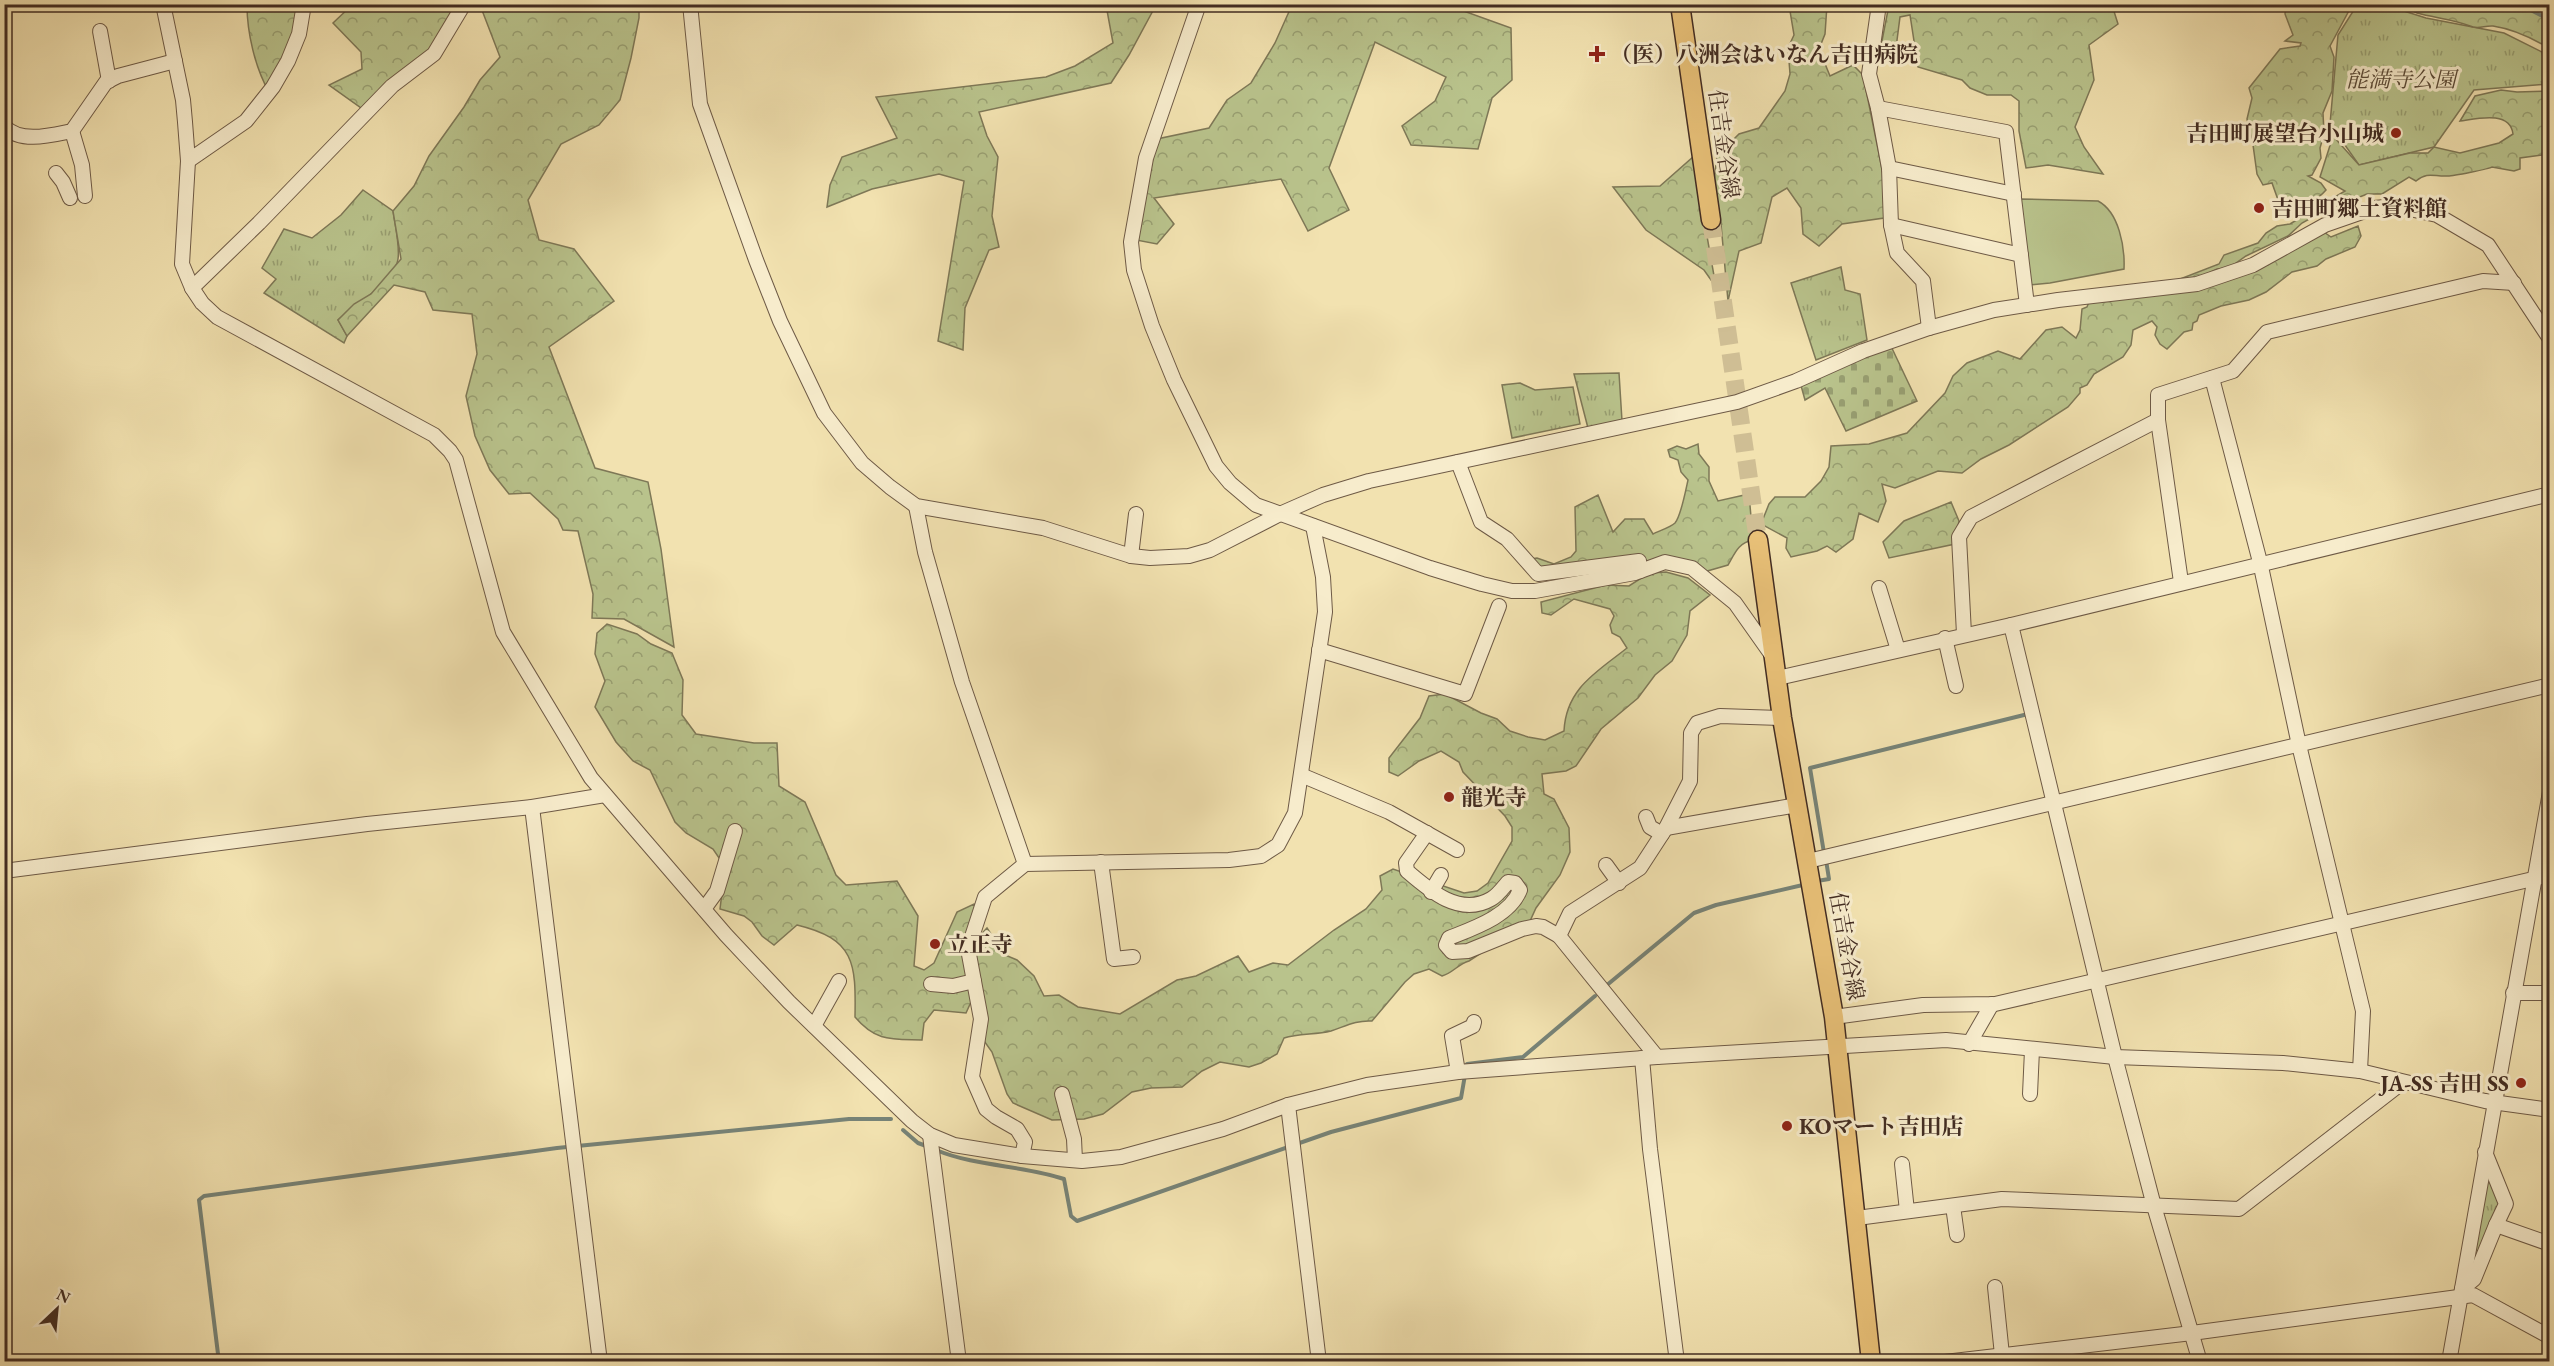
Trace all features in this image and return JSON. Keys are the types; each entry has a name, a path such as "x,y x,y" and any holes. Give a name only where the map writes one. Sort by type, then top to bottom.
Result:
{"main road":[{"name":"住吉金谷線","path":"1680,4 1711,220"},
{"name":"住吉金谷線","path":"1758,540 1782,718 1797,805 1816,869 1857,1218 1871,1362"}],"street":[{"path":"163,4 183,100 188,161 182,264 192,288 202,303 217,317 434,435 450,451 456,460 503,632 574,750 605,795 704,909 814,1026 931,1143 959,1362"},
{"path":"188,161 246,122 273,87 300,34 304,4"},
{"path":"192,288 259,223 392,86 434,54 464,4"},
{"path":"690,4 700,104 756,260 780,321 824,413 862,463 916,506 1043,528 1131,556 1150,558 1189,556 1210,550 1282,513 1323,495 1369,480 1737,402 1796,381 1863,351 1929,328 1994,310 2197,284 2253,265 2325,225 2374,208 2396,206 2437,215 2463,228 2488,245 2550,339"},
{"path":"1199,4 1146,158 1131,242 1134,270 1152,326 1174,380 1216,466 1230,483 1256,505 1430,568 1512,591 1535,591 1641,571 1665,562 1692,568 1735,603 1756,630 1774,659"},
{"path":"1879,4 1869,74 1889,168 1891,225 1897,253 1923,281 1929,328"},
{"path":"100,31 109,81"},
{"path":"4,126 9,131 26,136 44,136 72,131 95,96 109,81 175,61"},
{"path":"1878,108 2007,132 2027,305"},
{"path":"72,131 82,165 85,196"},
{"path":"1889,168 2014,194"},
{"path":"56,173 70,198"},
{"path":"1891,225 2021,255"},
{"path":"2181,582 2158,420 2158,395 2234,371 2266,332 2483,281 2514,283"},
{"path":"2212,378 2260,562 2299,745 2363,1011 2360,1071"},
{"path":"1964,634 1959,537 1971,517 2158,420"},
{"path":"1458,462 1481,522 1507,540 1538,574 1639,561 1641,571"},
{"path":"1778,678 1945,638 2012,625 2260,562 2550,494"},
{"path":"916,506 925,552 962,682 1025,864"},
{"path":"1131,556 1136,514"},
{"path":"1022,1156 1025,1142 1017,1129 986,1109 972,1077 981,1019 968,950 986,897 1025,864 1229,860 1261,856 1278,845 1295,813 1325,612 1323,578 1313,526"},
{"path":"1879,588 1898,650"},
{"path":"1319,650 1465,694 1499,606"},
{"path":"2012,625 2115,1057 2154,1206 2200,1362"},
{"path":"1945,638 1956,686"},
{"path":"1816,869 2055,802 2550,685"},
{"path":"1559,936 1570,913 1640,868 1664,831 1690,781 1691,733 1698,723 1720,716 1782,718"},
{"path":"1301,775 1389,812 1457,850"},
{"path":"2449,1362 2550,792"},
{"path":"4,871 367,824 532,807 605,795"},
{"path":"1646,817 1650,827 1664,831 1797,805"},
{"path":"532,807 600,1362"},
{"path":"704,909 717,891 735,831"},
{"path":"1427,833 1406,863 1407,871 1431,892 1466,906 1492,899 1508,882 1515,883 1520,890 1515,902 1482,925 1449,938 1446,945 1452,952 1468,951 1522,929 1543,927 1559,936 1657,1057"},
{"path":"1101,862 1114,959 1133,957"},
{"path":"1606,864 1619,883"},
{"path":"1834,1017 1923,1005 1992,1004 2550,874"},
{"path":"1431,892 1441,875"},
{"path":"814,1026 838,981"},
{"path":"931,984 953,986 974,981"},
{"path":"2513,993 2550,993"},
{"path":"1969,1044 1992,1004"},
{"path":"1462,1072 1452,1036 1473,1026 1474,1022"},
{"path":"931,1143 1075,1161 1121,1156 1223,1129 1288,1105 1367,1085 1462,1072 1642,1058 1946,1040 2115,1057 2283,1063 2360,1071 2495,1103 2550,1110"},
{"path":"2030,1094 2032,1050"},
{"path":"1642,1058 1650,1149 1677,1362"},
{"path":"1857,1218 2002,1199 2239,1209 2403,1082"},
{"path":"1062,1094 1074,1139 1075,1161"},
{"path":"1288,1105 1319,1362"},
{"path":"2462,1293 2474,1279 2506,1204 2485,1151"},
{"path":"1902,1164 1907,1211"},
{"path":"1953,1206 1957,1235"},
{"path":"2496,1225 2550,1244"},
{"path":"1995,1287 2002,1355"},
{"path":"1945,1362 2192,1333 2462,1293 2473,1295 2550,1337"}],"green space":[{"path":"247,5 304,5 269,92 253,50 248,27"},
{"path":"352,5 464,5 434,54 364,110 329,85 362,69 361,52 333,23"},
{"path":"480,5 639,5 639,18 631,58 620,100 599,125 561,144 528,200 539,240 574,249 614,301 549,347 595,468 648,482 661,549 674,647 624,619 592,618 593,594 578,531 563,530 558,519 530,493 509,494 490,470 475,436 466,396 477,354 472,314 433,310 425,292 394,285 347,336 338,320 354,304 371,294 401,259 393,211 414,186 429,156 480,80 500,57"},
{"path":"1106,5 1156,5 1111,83 979,112 987,136 998,157 992,216 999,247 989,250 965,308 963,350 938,341 964,181 939,174 872,189 827,207 830,185 842,157 897,138 876,97 1046,77 1075,66 1113,43"},
{"path":"1292,5 1447,5 1511,28 1512,80 1492,98 1478,149 1411,145 1402,126 1435,101 1446,77 1375,42 1329,168 1349,210 1308,231 1281,179 1154,198 1174,224 1157,244 1136,240 1157,139 1209,128 1227,100 1251,83 1275,43"},
{"path":"1789,5 1827,5 1825,34 1819,49 1830,76 1853,65 1863,75 1883,174 1884,218 1842,224 1819,246 1803,234 1801,208 1787,188 1772,197 1761,243 1739,251 1728,301 1721,224 1714,181 1717,156 1739,134 1759,128 1785,91 1790,74 1788,48 1794,35"},
{"path":"1889,5 2112,5 2118,24 2089,45 2094,80 2075,127 2084,147 2103,174 2048,165 2026,168 2019,131 2019,101 2011,95 1987,95 1970,88 1962,80 1918,67 1910,15 1900,17 1896,48 1879,56"},
{"path":"2286,5 2352,5 2330,46 2334,57 2332,91 2323,113 2324,134 2320,148 2321,158 2312,175 2308,176 2321,183 2326,190 2310,202 2282,211 2272,183 2263,185 2257,174 2247,119 2252,98 2249,88 2280,49 2300,46 2301,43 2285,41 2293,35 2285,14"},
{"name":"能満寺公園","path":"2357,5 2385,5 2426,18 2504,33 2548,55 2549,84 2474,90 2434,147 2359,165 2330,124 2338,35"},
{"path":"2400,5 2540,5 2549,12 2549,48 2508,29 2493,26 2473,27 2417,13"},
{"path":"2501,90 2549,91 2549,154 2520,158 2520,169 2514,171 2492,167 2451,176 2428,175 2416,181 2409,177 2382,194 2367,194 2320,213 2302,223 2288,236 2246,256 2229,268 2217,269 2198,278 2175,281 2219,264 2224,255 2258,243 2266,233 2277,226 2290,224 2345,191 2320,177 2333,136 2359,165 2410,153 2428,153 2434,147 2460,153 2499,143 2513,134 2511,126 2506,122 2491,118 2460,121 2475,96"},
{"path":"1693,157 1716,287 1704,270 1646,230 1613,187 1660,186"},
{"path":"363,190 393,211 398,259 390,276 338,320 347,336 344,343 264,293 276,279 262,268 284,229 312,238 341,215"},
{"path":"2020,199 2098,201 2111,213 2116,222 2122,241 2124,269 2029,285"},
{"path":"2358,226 2361,236 2355,247 2326,259 2317,266 2292,272 2266,292 2249,300 2221,306 2199,315 2197,321 2193,323 2192,330 2184,332 2167,349 2160,344 2155,335 2157,327 2152,321 2133,330 2131,345 2123,357 2094,374 2087,385 2080,388 2080,393 2068,407 2009,445 1981,459 1962,473 1938,471 1895,488 1882,484 1886,501 1878,522 1859,513 1853,539 1836,552 1827,546 1817,551 1791,557 1786,548 1787,538 1761,524 1769,504 1775,497 1805,497 1821,481 1829,467 1831,446 1869,444 1907,433 1945,393 1953,376 1967,363 1998,351 2020,359 2046,330 2062,327 2076,338 2080,330 2082,309 2087,307 2090,299 2210,281 2321,230 2331,237"},
{"path":"1841,267 1845,290 1860,294 1867,340 1816,360 1791,283"},
{"path":"1889,342 1917,401 1846,431 1825,388 1805,400 1800,382"},
{"path":"1619,373 1622,421 1588,428 1574,374"},
{"path":"1520,383 1535,390 1573,387 1580,424 1512,438 1502,385"},
{"path":"1698,444 1699,454 1709,467 1709,481 1718,501 1749,494 1753,540 1740,546 1728,565 1697,574 1677,569 1600,570 1540,567 1530,559 1537,558 1554,564 1571,557 1576,551 1575,507 1598,495 1613,532 1625,519 1644,519 1653,534 1675,523 1688,480 1681,472 1678,460 1670,457 1668,450 1677,446 1686,449"},
{"path":"1951,502 1959,521 1955,544 1889,558 1883,542 1904,521"},
{"path":"1666,572 1688,578 1710,595 1690,611 1687,635 1672,661 1655,675 1638,698 1601,729 1576,766 1566,771 1542,774 1544,794 1554,799 1569,828 1570,852 1560,875 1536,908 1530,921 1446,975 1442,976 1429,969 1414,974 1372,1021 1356,1022 1331,1031 1284,1038 1277,1054 1261,1063 1249,1067 1220,1062 1202,1071 1182,1087 1151,1088 1132,1092 1103,1114 1084,1119 1052,1120 1013,1103 1007,1094 992,1052 982,1038 976,991 966,1013 934,1010 924,1023 922,1040 885,1038 870,1031 855,1017 855,982 852,968 841,946 831,938 797,925 774,945 762,936 752,922 744,916 720,909 728,871 713,849 686,833 675,822 650,770 633,761 616,742 595,707 605,681 595,654 597,633 607,624 637,634 651,644 672,653 683,680 682,715 696,734 754,743 777,743 779,786 805,802 836,875 846,885 897,881 918,916 914,966 924,970 934,963 957,912 974,904 980,928 974,942 987,928 1005,955 1017,960 1034,976 1044,996 1059,995 1078,1007 1120,1014 1177,980 1196,976 1238,956 1249,972 1273,963 1288,965 1366,909 1382,890 1380,876 1393,869 1464,893 1477,891 1488,883 1512,841 1512,827 1505,816 1463,772 1459,762 1441,751 1419,761 1398,776 1389,772 1389,758 1420,718 1429,696 1445,694 1497,719 1510,731 1528,737 1545,740 1564,731 1570,703 1577,692 1594,673 1627,648 1620,637 1612,633 1610,625 1614,616 1610,609 1574,599 1551,615 1542,613 1541,602 1606,585 1629,586 1649,573"},
{"path":"2486,1167 2502,1202 2466,1279"}],"waterway":[{"path":"2519,4 2550,20"},
{"path":"1824,853 1810,768 2028,714"},
{"path":"1817,881 1829,879 1826,860"},
{"path":"1607,985 1694,913 1716,905 1807,884"},
{"path":"1466,1067 1467,1064 1523,1057 1595,996"},
{"path":"936,1150 968,1160 1064,1179 1071,1216 1077,1221 1331,1132 1461,1098 1465,1075"},
{"path":"219,1362 199,1200 204,1196 557,1148 849,1119 891,1119"},
{"path":"903,1130 918,1143 929,1147"}],"tunnel":[{"path":"1711,220 1758,540"}],"place":[{"name":"（医）八洲会はいなん吉田病院","path":"1597,54"},
{"name":"吉田町展望台小山城","path":"2396,133"},
{"name":"吉田町郷土資料館","path":"2259,208"},
{"name":"龍光寺","path":"1449,797"},
{"name":"立正寺","path":"935,944"},
{"name":"JA-SS 吉田 SS","path":"2521,1083"},
{"name":"KOマート吉田店","path":"1787,1126"}]}
